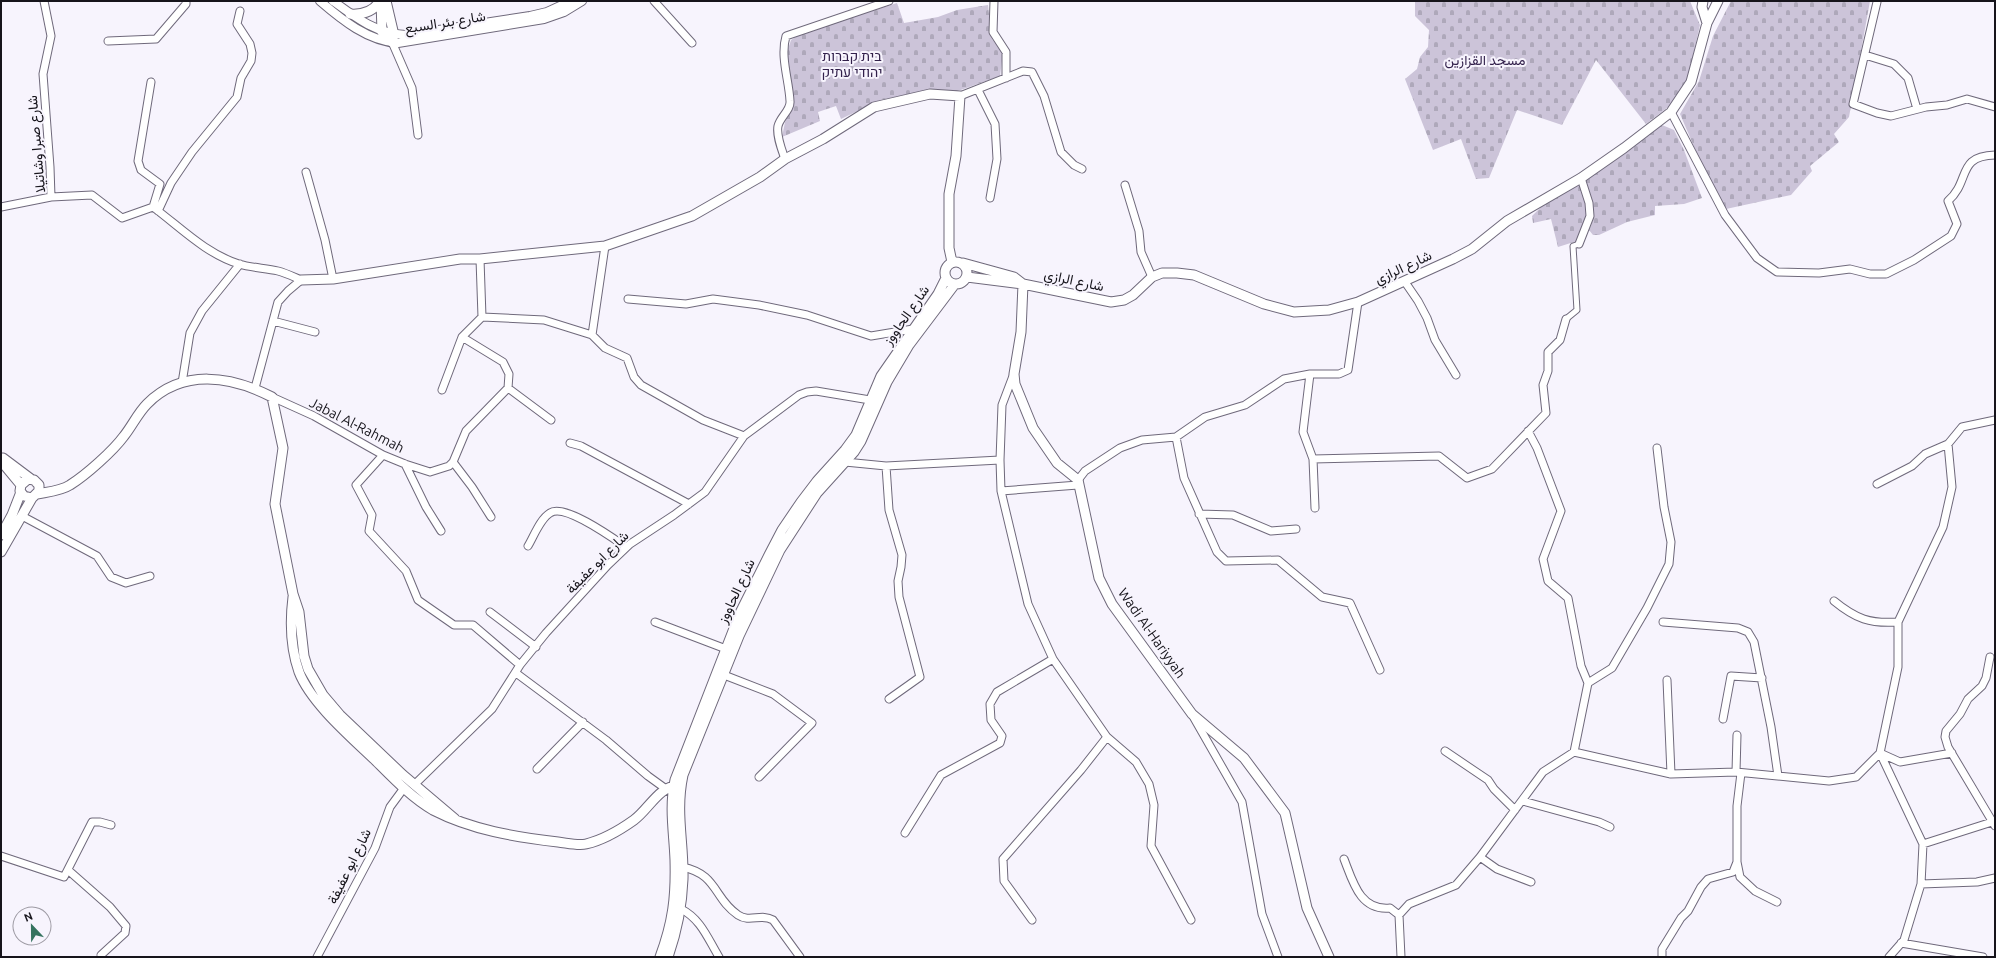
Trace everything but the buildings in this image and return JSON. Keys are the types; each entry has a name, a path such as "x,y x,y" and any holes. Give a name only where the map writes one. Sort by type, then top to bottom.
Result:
{"main road":[{"path":"381,1 382,32 393,38"},
{"path":"350,14 358,15 372,11 381,1"},
{"path":"386,1 393,38"},
{"name":"شارع الرازي","path":"1703,1 1702,7 1707,23"},
{"name":"شارع الرازي","path":"967,277 1023,284 1111,302 1124,300 1133,295 1152,277 1162,273 1194,275 1264,304 1294,312 1329,310 1358,302 1405,282 1472,249 1507,221 1580,178 1624,148 1671,112 1691,82 1707,23 1718,1"},
{"path":"301,280 333,279 460,259 480,259 605,246 692,216 760,177 785,159 823,139 874,106 930,94 960,96 956,156 949,194 949,248 952,262 945,271 946,278 955,284 962,283 967,277 967,270 963,264 952,262"},
{"name":"شارع الرازي","path":"963,264 1014,277 1023,284"},
{"name":"شارع الحاووز","path":"660,957 672,919 675,896 675,859 671,812 674,787 683,756 740,613 782,530 813,486 845,450 856,435 870,400 882,376 938,294 946,278"},
{"path":"293,594 291,615 294,650 299,673 314,698 347,733 404,788 433,810 476,827 510,836 584,845 612,834 635,819 674,787 684,775 756,597 780,550 817,493 845,462 861,441 887,382 909,345 955,284"},
{"path":"1023,284 1020,332 1014,374 1018,394 1033,428 1057,463 1078,483"},
{"path":"1,461 21,488 26,498 35,489 68,486 88,471 123,438 150,402 165,391 182,383 214,378 255,388 272,397 282,448 275,504 293,594 300,612 304,656 311,675 323,695 369,743 414,785 455,819"},
{"path":"1,456 35,489"},
{"path":"1,535 12,515 25,480 35,489"},
{"name":"Wadi Al-Hariyyah","path":"1078,483 1099,578 1112,604 1192,714 1244,758 1285,813 1308,908 1329,957"},
{"path":"1,552 22,516 35,489"},
{"path":"668,957 678,925 682,867 678,809 674,787"}],"street":[{"name":"شارع صبرا وشاتيلا","path":"44,1 51,36 43,74 51,197 92,195 122,218 156,209"},
{"path":"108,41 156,39 186,4 186,1"},
{"name":"شارع بئر السبع","path":"320,1 353,26 378,39 393,38 417,40 544,19 564,12 582,1"},
{"path":"333,1 350,14 382,32"},
{"name":"شارع بئر السبع","path":"393,38 530,16 547,12 571,1"},
{"path":"654,1 692,42"},
{"path":"785,159 780,147 778,126 790,103 785,68 784,43 786,36 889,1"},
{"path":"994,1 992,32 1006,52 1006,78"},
{"path":"1877,2 1853,104 1877,113 1891,116 1917,109 1947,106 1967,99 1995,107"},
{"path":"156,209 171,183 192,152 237,97 239,84 250,61 252,53 250,44 237,24 240,11"},
{"path":"393,38 412,88 418,135"},
{"path":"1865,55 1894,64 1908,78 1917,109"},
{"path":"960,96 978,90 1024,70 1032,72 1044,96 1061,152 1074,165 1082,169"},
{"path":"151,82 138,161 141,170 160,184 156,209"},
{"path":"978,90 995,124 997,159 990,198"},
{"path":"1671,112 1725,215 1757,258 1776,272 1819,272 1850,269 1870,274 1886,274 1914,260 1951,236 1957,224 1948,201 1961,184 1967,165 1980,155 1995,155"},
{"path":"306,172 325,240 333,279"},
{"path":"1313,460 1439,456 1467,478 1492,469 1546,413 1543,384 1548,371 1548,352 1560,340 1566,320 1577,310 1573,246 1579,244 1590,216 1589,203 1580,178"},
{"path":"1125,185 1139,231 1140,252 1152,277"},
{"path":"1,207 51,197"},
{"path":"156,209 186,234 226,259 240,264 279,272 301,280 278,302 255,388"},
{"path":"592,336 605,246"},
{"path":"442,390 462,337 482,317 480,259"},
{"path":"182,383 190,333 202,311 240,264"},
{"path":"1405,282 1421,307 1435,340 1456,375"},
{"path":"628,299 686,304 713,299 759,305 807,315 871,336 913,329"},
{"path":"1001,491 1078,483 1085,472 1120,448 1142,440 1176,437 1205,417 1245,405 1284,379 1310,374 1339,374 1348,370 1358,302"},
{"path":"482,317 544,320 592,336 605,348 627,358 634,377 642,385 703,420 744,436"},
{"path":"273,322 315,332"},
{"path":"462,337 503,362 509,374 508,388 466,431 453,462 472,487 491,517"},
{"path":"1014,374 1002,405 1000,460 1001,491 1028,604 1053,659 1107,737 1136,762 1149,784 1154,805 1151,846 1191,920"},
{"path":"1310,374 1303,432 1313,460 1315,508"},
{"path":"508,388 551,420"},
{"name":"شارع ابو عفيفة","path":"414,785 492,709 520,665 546,633 626,547 704,492 744,436 799,395 807,392 816,391 870,400"},
{"name":"Jabal Al-Rahmah","path":"272,397 314,416 383,455 405,464 430,472 449,466 453,462"},
{"path":"1877,484 1912,466 1925,454 1948,444 1962,427 1995,420"},
{"path":"1528,431 1537,448 1561,511 1543,559 1548,581 1568,598 1581,666 1588,683 1574,752"},
{"path":"1176,437 1184,478 1217,552 1226,561 1278,560 1322,597 1350,603 1380,670"},
{"path":"570,442 581,446 689,504"},
{"path":"1401,957 1399,915 1410,904 1456,886 1480,858 1543,772 1574,752 1671,774 1739,772 1829,781 1856,776 1880,753 1898,667 1898,622 1943,528 1952,487 1948,444"},
{"path":"1588,683 1612,668 1647,608 1669,564 1671,542 1664,507 1657,448"},
{"path":"383,455 356,485 372,515 369,531 406,571 418,600 454,624 473,625 520,665"},
{"path":"845,462 886,466 1000,460"},
{"path":"405,464 426,507 441,531"},
{"path":"886,466 890,510 902,555 902,568 898,580 899,597 920,676 889,700"},
{"path":"528,546 547,516 557,510 598,528 626,547"},
{"path":"1199,514 1233,515 1271,531 1296,529"},
{"path":"22,516 98,556 111,577 126,583 150,576"},
{"path":"1834,601 1848,612 1879,624 1898,622"},
{"path":"490,612 536,647"},
{"path":"655,622 726,649"},
{"path":"1663,622 1737,628 1745,630 1750,634 1754,642 1762,678 1778,776"},
{"path":"1923,844 1994,824 1948,747 1946,731 1960,714 1968,699 1982,686 1986,678 1990,657"},
{"path":"905,833 941,775 1000,743 1002,736 991,720 990,704 997,692 1053,659"},
{"path":"516,673 674,787"},
{"path":"724,675 773,694 812,723 759,778"},
{"path":"1723,719 1731,676 1762,678"},
{"path":"1667,680 1671,774"},
{"path":"1192,714 1242,802 1252,867 1262,914 1278,957"},
{"path":"537,770 583,722"},
{"path":"1737,735 1739,772 1737,806 1737,862 1740,877 1755,891 1777,902"},
{"path":"1032,920 1004,881 1003,859 1081,770 1107,737"},
{"path":"1444,751 1488,780 1494,789 1515,810"},
{"path":"1880,753 1900,762 1952,753"},
{"path":"1880,753 1923,844 1921,884 1904,940 1889,957"},
{"name":"شارع ابو عفيفة","path":"318,957 375,848 390,807 404,788"},
{"path":"1523,801 1610,826"},
{"path":"1,856 64,877 85,833 92,822 100,822 111,825"},
{"path":"1480,858 1497,869 1531,882"},
{"path":"1344,859 1358,893 1365,900 1381,909 1390,908 1399,915"},
{"path":"1662,957 1662,949 1680,918 1688,911 1701,887 1708,879 1733,872 1737,862"},
{"path":"682,867 702,873 731,908 745,919 767,916 773,920 800,957"},
{"path":"68,870 110,906 126,926 125,933 101,955"},
{"path":"1921,884 1977,882 1995,878"},
{"path":"680,910 693,917 700,924 719,957"},
{"path":"1901,943 1982,957"}],"green space":[{"name":"مسجد القزازين","path":"1415,1 1690,1 1700,25 1688,77 1672,104 1646,124 1596,60 1562,125 1517,110 1489,178 1476,179 1461,139 1433,150 1405,79 1417,69 1420,57 1428,47 1429,30 1415,16"},
{"path":"1731,1 1870,1 1849,117 1834,134 1839,142 1810,166 1812,171 1791,195 1726,209 1704,170 1680,114 1699,81 1713,36"},
{"name":"בית קברות יהודי עתיק","path":"897,3 904,23 938,17 957,10 988,5 992,39 1003,53 1000,76 955,92 925,91 880,100 841,119 836,106 818,112 820,121 782,137 785,122 794,105 786,55 791,40 802,33"},
{"path":"1662,125 1674,130 1684,150 1702,198 1684,204 1655,206 1655,215 1627,222 1599,235 1593,235 1589,230 1593,218 1593,206 1585,182 1593,173 1652,130"},
{"path":"1577,184 1580,186 1588,212 1577,241 1558,247 1551,219 1533,223 1532,216 1546,202"}]}
